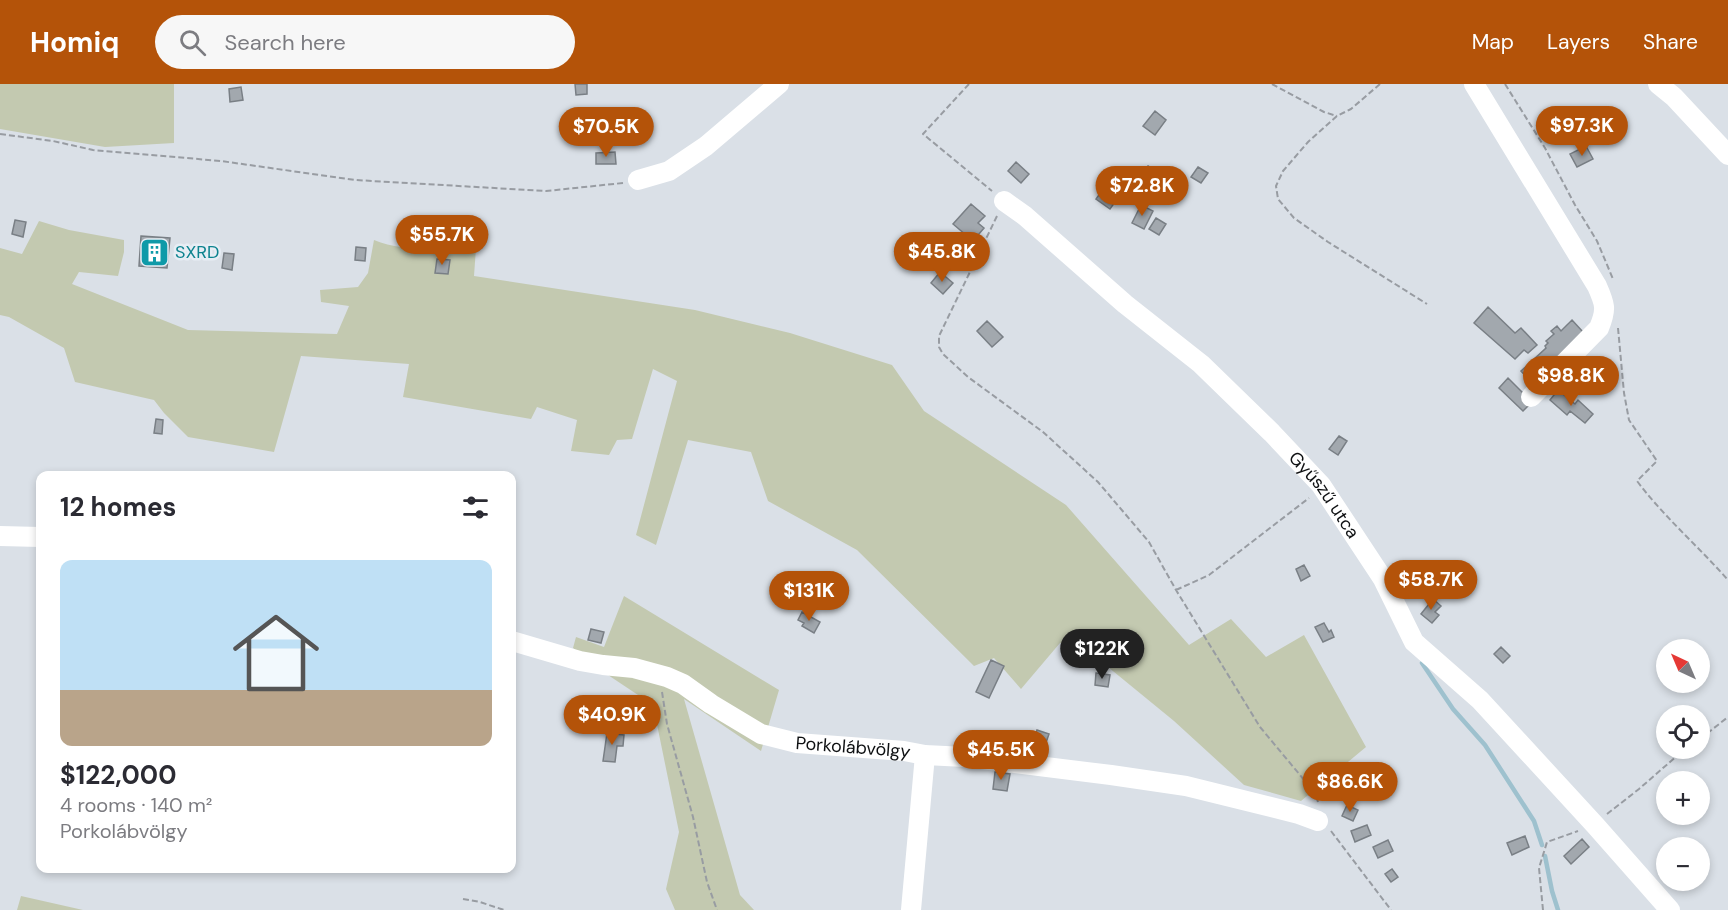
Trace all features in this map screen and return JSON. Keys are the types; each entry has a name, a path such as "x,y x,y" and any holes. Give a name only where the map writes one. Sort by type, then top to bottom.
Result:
{"street":[{"path":"638,180 669,171 706,146 779,84"},
{"path":"1474,84 1586,267 1604,302 1605,314 1599,328 1531,397"},
{"path":"1658,84 1674,97 1728,155"},
{"name":"Gyűszű utca","path":"1004,201 1025,216 1125,304 1201,364 1272,432 1323,487 1383,579 1414,642 1480,700 1670,910"},
{"path":"0,536 36,537"},
{"name":"Porkolábvölgy","path":"516,642 580,661 634,668 662,675 683,684 761,734 797,743 965,757 1111,775 1185,786 1318,820"},
{"path":"911,910 925,755"}],"path":[{"path":"969,84 923,134 1004,201 939,336 939,347 943,354 968,377 1043,432 1098,482 1149,542 1260,727 1315,793 1319,805 1318,820 1324,822 1330,829 1391,910"},
{"path":"1272,84 1324,112 1337,116"},
{"path":"1380,84 1351,109 1337,116 1308,142 1283,171 1275,186 1278,199 1294,218 1427,304"},
{"path":"1505,84 1545,148 1597,241 1615,286"},
{"path":"0,134 52,141 93,150 221,161 355,180 546,191 638,180"},
{"path":"1618,324 1629,420 1657,461 1637,481 1654,504 1728,580"},
{"path":"1176,590 1209,575 1323,487"},
{"path":"662,675 662,699 667,724 717,910"},
{"path":"1710,731 1728,717"},
{"path":"1543,910 1539,868 1547,842 1608,814 1673,759"},
{"path":"464,899 504,910"}],"green space":[{"path":"0,84 174,84 174,143 105,147 0,129"},
{"path":"39,221 69,230 124,240 124,252 118,276 79,272 72,284 188,330 337,334 349,306 321,302 320,290 358,287 368,273 374,240 398,247 476,248 474,276 695,310 790,333 892,365 924,411 1066,505 1189,645 1231,619 1266,657 1304,635 1366,747 1301,801 1244,785 1174,721 1097,658 1060,643 1021,689 994,658 974,666 857,550 768,501 751,452 688,440 656,545 636,535 677,381 653,369 632,439 617,440 609,455 571,451 577,420 537,407 531,419 403,397 409,364 301,356 274,452 188,437 154,400 75,382 64,348 9,317 0,315 0,248 22,254"},
{"path":"624,596 779,690 761,751 684,699 740,895 754,910 675,910 666,889 679,832 653,705 573,648 576,637 604,647"},
{"path":"21,896 83,910 17,910"}],"building":[{"path":"575,84 587,84 587,94 576,95"},
{"path":"241,87 243,100 230,102 229,89"},
{"path":"1155,111 1166,120 1155,135 1143,126"},
{"path":"1586,146 1593,159 1577,167 1570,154"},
{"path":"615,152 616,164 596,164 596,153"},
{"path":"1016,162 1029,174 1021,183 1008,171"},
{"path":"1148,166 1160,173 1152,184 1141,177"},
{"path":"1198,167 1208,173 1201,183 1191,177"},
{"path":"1106,185 1120,195 1110,209 1096,199"},
{"path":"971,204 985,216 978,223 984,228 973,241 953,224"},
{"path":"1141,205 1153,211 1144,229 1132,223"},
{"path":"1156,218 1166,224 1159,235 1149,229"},
{"path":"15,220 26,222 23,237 12,234"},
{"name":"SXRD","path":"141,236 170,238 167,268 139,266"},
{"path":"356,247 366,248 365,261 355,260"},
{"path":"224,253 234,254 232,270 222,268"},
{"path":"437,259 450,260 448,274 435,273"},
{"path":"940,272 953,283 943,294 931,283"},
{"path":"1488,307 1515,333 1521,328 1537,345 1528,353 1524,350 1515,359 1474,323"},
{"path":"1572,320 1583,332 1532,383 1521,371 1546,348 1548,343 1546,341 1554,334 1551,331 1557,326 1561,331"},
{"path":"987,321 1003,337 992,347 977,331"},
{"path":"1508,378 1532,402 1523,411 1499,388"},
{"path":"1558,390 1575,404 1578,400 1593,414 1585,423 1570,411 1567,415 1550,400"},
{"path":"156,419 163,420 162,434 154,433"},
{"path":"1339,436 1347,441 1338,455 1329,449"},
{"path":"1304,565 1310,576 1301,581 1296,569"},
{"path":"1433,599 1441,606 1435,612 1439,615 1432,623 1421,614"},
{"path":"802,612 820,622 814,633 802,626 804,623 798,620"},
{"path":"1324,623 1334,637 1323,642 1315,627"},
{"path":"591,629 604,632 601,643 588,640"},
{"path":"1501,647 1510,656 1503,663 1494,654"},
{"path":"991,660 1004,666 989,698 976,692"},
{"path":"1096,673 1110,675 1108,687 1095,685"},
{"path":"1037,730 1049,734 1042,754 1031,750"},
{"path":"607,733 624,735 623,746 617,746 615,762 603,761"},
{"path":"995,772 1010,774 1007,791 993,789"},
{"path":"1347,805 1358,810 1353,821 1342,816"},
{"path":"1367,825 1371,835 1355,842 1351,831"},
{"path":"1525,836 1529,847 1512,855 1507,843"},
{"path":"1582,839 1589,847 1571,864 1564,856"},
{"path":"1388,840 1393,851 1378,858 1373,847"},
{"path":"1392,869 1398,877 1391,882 1385,874"}],"waterway":[{"path":"1422,663 1453,709 1485,745 1534,821 1542,845"},
{"path":"1545,856 1558,910"}],"place":[{"name":"SXRD","path":"154,252"}]}
